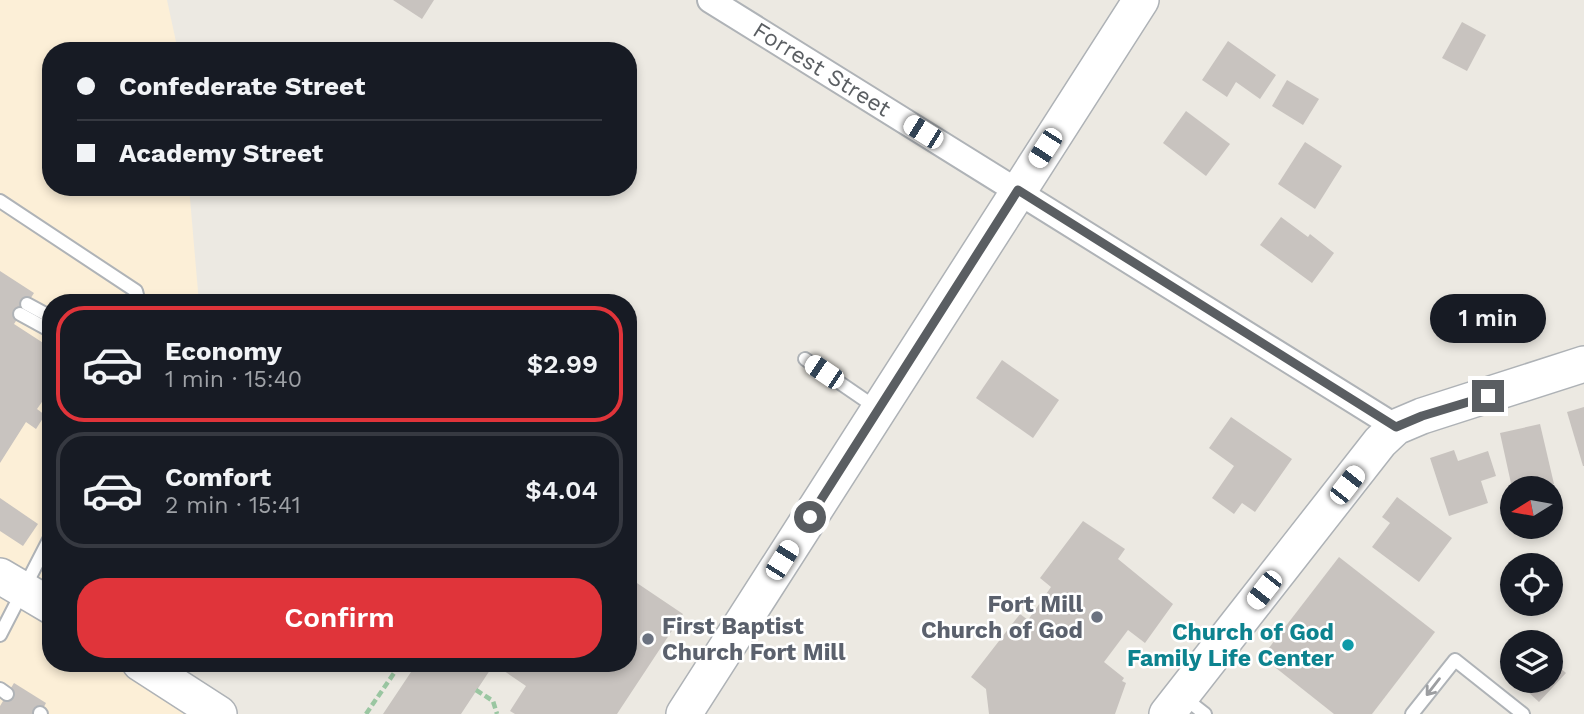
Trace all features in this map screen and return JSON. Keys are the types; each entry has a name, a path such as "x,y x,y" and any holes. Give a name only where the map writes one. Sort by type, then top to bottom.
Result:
{"street":[{"name":"Forrest Street","path":"710,0 1396,427"},
{"path":"684,714 1141,0"},
{"path":"1185,708 1380,442 1396,427 1422,416 1584,364"},
{"path":"152,672 202,709"}],"lane":[{"path":"0,201 137,294"},
{"path":"42,314 24,309 42,324"},
{"path":"805,359 879,409"},
{"path":"0,635 42,554"},
{"path":"1412,714 1455,660 1523,714"}],"path":[{"path":"366,714 395,672"},
{"path":"476,690 493,701 497,714"}],"shaded area":[{"path":"0,0 167,0 176,42 42,42 42,196 190,196 198,294 42,294 42,672 160,672 226,714 0,714"}],"building":[{"path":"393,0 434,0 422,19"},
{"path":"1462,22 1486,35 1467,71 1442,58"},
{"path":"1228,41 1276,75 1260,99 1236,82 1227,97 1202,80"},
{"path":"1287,80 1319,99 1303,125 1272,106"},
{"path":"1186,111 1230,144 1206,176 1163,143"},
{"path":"1305,142 1342,166 1315,209 1278,184"},
{"path":"1281,217 1308,237 1310,234 1334,253 1312,283 1260,245"},
{"path":"0,271 34,293 14,324 42,342 42,402 37,409 42,413 42,420 36,429 26,422 0,463"},
{"path":"1002,360 1059,400 1033,438 976,398"},
{"path":"1584,407 1584,466 1583,466 1567,412"},
{"path":"1231,417 1292,459 1255,512 1242,503 1234,514 1212,498 1234,466 1209,448"},
{"path":"1540,424 1552,476 1509,476 1500,433"},
{"path":"1454,450 1458,461 1488,451 1496,476 1481,481 1488,503 1449,516 1430,458"},
{"path":"1397,497 1452,538 1419,582 1372,547 1390,523 1382,517"},
{"path":"0,498 38,524 23,546 0,531"},
{"name":"Fort Mill Church of God","path":"1083,521 1125,549 1118,559 1173,604 1145,643 1128,630 1104,662 1124,678 1122,681 1126,683 1115,714 989,714 986,689 971,677 1020,614 1028,620 1051,587 1040,578"},
{"name":"Church of God Family Life Center","path":"1339,557 1435,632 1372,714 1334,714 1262,657"},
{"name":"First Baptist Church Fort Mill","path":"637,583 683,614 617,714 515,714 510,711 526,686 506,672 637,672"},
{"name":"First Baptist Church Fort Mill","path":"411,672 489,672 461,714 383,714"},
{"path":"14,683 46,703 40,714 0,714 0,706"},
{"path":"1529,693 1547,693 1539,702"}],"place":[{"name":"Fort Mill Church of God","path":"1097,617"},
{"name":"First Baptist Church Fort Mill","path":"648,639"},
{"name":"Church of God Family Life Center","path":"1348,645"}],"route":[{"path":"810,517 1018,190 1396,427 1422,416 1488,396"}]}
